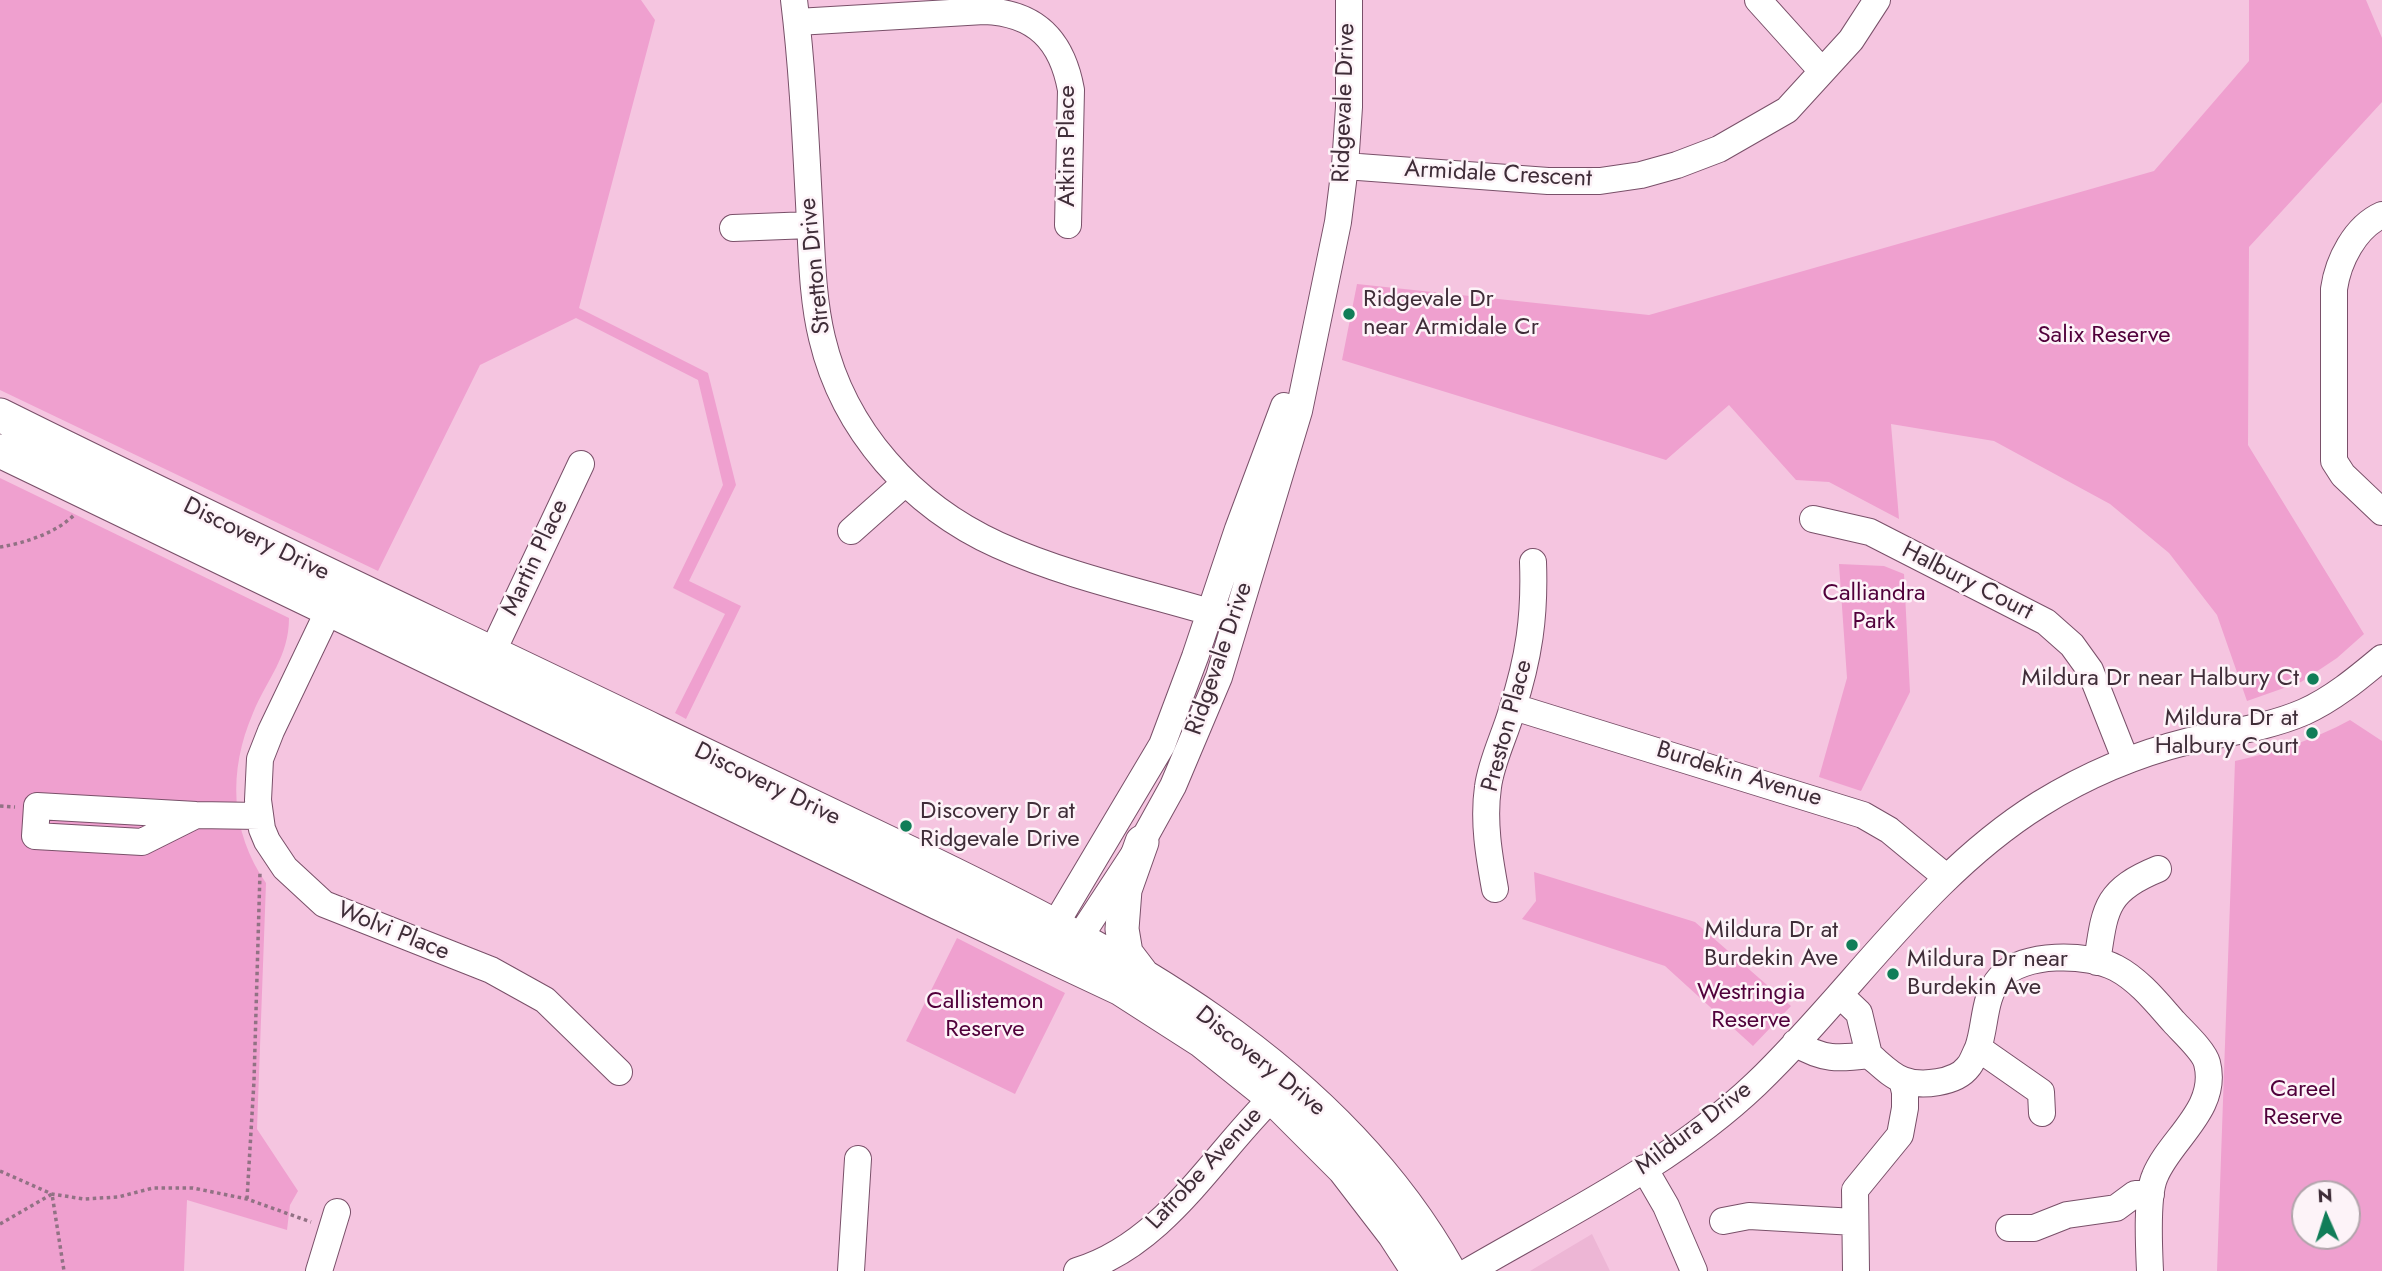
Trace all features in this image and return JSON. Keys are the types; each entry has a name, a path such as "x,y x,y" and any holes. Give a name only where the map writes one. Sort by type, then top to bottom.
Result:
{"main road":[{"name":"Discovery Drive","path":"0,415 336,596 492,653 1060,945 1121,989 1202,1041 1329,1116 1385,1179 1449,1271"},
{"name":"Discovery Drive","path":"0,450 336,596 1060,945 1143,975 1224,1027 1281,1089 1419,1271"},
{"path":"1142,842 1125,890 1122,929 1126,953 1143,975"}],"street":[{"name":"Ridgevale Drive","path":"1060,945 1142,842 1173,786 1219,677 1299,411 1338,222 1349,107 1349,0"},
{"path":"1758,0 1822,71"},
{"name":"Armidale Crescent","path":"1345,166 1548,181 1600,181 1641,175 1678,165 1718,149 1787,110 1851,40 1877,0"},
{"name":"Stretton Drive","path":"795,11 811,267 822,339 838,384 855,419 876,451 905,483 939,513 966,530 1035,559 1236,620"},
{"name":"Atkins Place","path":"795,11 984,11 1019,16 1035,24 1049,37 1060,53 1071,90 1068,225"},
{"path":"2382,215 2369,221 2354,240 2336,271 2334,289 2334,461 2343,475 2382,512"},
{"path":"733,228 810,225"},
{"name":"Ridgevale Drive","path":"1060,945 1091,867 1162,745 1242,517 1315,330"},
{"name":"Martin Place","path":"492,653 581,464"},
{"path":"851,531 905,483"},
{"name":"Halbury Court","path":"1813,519 1870,533 2046,622 2072,645 2090,670 2126,761"},
{"name":"Preston Place","path":"1495,889 1486,824 1488,786 1514,707 1532,637 1535,604 1533,562"},
{"path":"191,815 142,842 35,836 37,806 191,815 263,828 258,778 260,759 336,596"},
{"name":"Mildura Drive","path":"1469,1271 1644,1168 1712,1122 1796,1043 1947,877 1996,833 2078,782 2126,761 2188,741 2260,727 2304,712 2348,685 2382,658"},
{"name":"Burdekin Avenue","path":"1514,707 1863,815 1889,830 1947,877"},
{"name":"Wolvi Place","path":"263,828 285,868 324,904 491,970 545,1000 619,1072"},
{"path":"2097,962 2104,915 2118,892 2137,877 2158,869"},
{"path":"1840,995 1859,1013 1869,1055 1902,1080 1941,1083 1967,1069 1978,1048 1988,1002 2000,978 2022,962 2058,958 2097,962 2116,968 2146,991 2207,1062 2203,1106 2154,1176 2151,1194 2150,1271"},
{"path":"1796,1043 1828,1058 1869,1055"},
{"path":"1978,1048 2041,1091 2042,1113"},
{"path":"1856,1271 1855,1190 1900,1135 1905,1108 1902,1080"},
{"name":"Latrobe Avenue","path":"1084,1270 1122,1251 1165,1216 1281,1089"},
{"path":"851,1271 858,1159"},
{"path":"1644,1168 1666,1206 1694,1271"},
{"path":"2150,1229 2131,1228 2123,1224 2119,1213 2127,1198 2135,1194 2151,1194"},
{"path":"2009,1228 2034,1228 2067,1216 2123,1204"},
{"path":"1723,1221 1749,1216 1855,1222"},
{"path":"319,1271 335,1220"}],"path":[{"path":"0,547 16,545 54,529 73,517 79,506"},
{"path":"247,1199 263,828"},
{"path":"0,1171 52,1195 84,1199 118,1197 153,1188 193,1188 247,1199 304,1220 335,1220"},
{"path":"0,1224 52,1195"},
{"path":"52,1195 64,1271"}],"shaded area":[{"path":"1592,1234 1610,1271 1530,1271"}],"green space":[{"path":"0,0 641,0 655,20 579,308 708,373 736,485 689,581 741,606 686,719 675,713 725,614 673,588 723,485 698,380 576,318 480,365 378,571 0,390"},
{"name":"Salix Reserve","path":"2249,0 2366,0 2382,38 2382,102 2249,247 2248,445 2364,634 2337,658 2301,682 2247,701 2217,615 2169,553 2110,504 1994,441 1891,424 1899,519 1829,482 1796,480 1729,405 1666,460 1342,360 1357,284 1649,315 2154,171 2249,61"},
{"path":"0,478 289,618 281,656 245,735 239,757 237,800 245,843 266,883 257,1129 298,1191 290,1205 287,1230 187,1200 184,1271 0,1271"},
{"name":"Calliandra Park","path":"1839,564 1884,566 1904,574 1910,692 1861,791 1819,777 1847,678"},
{"name":"Careel Reserve","path":"2350,720 2382,741 2382,1271 2217,1271 2235,761 2294,745"},
{"name":"Westringia Reserve","path":"1534,872 1695,922 1791,1006 1753,1046 1665,966 1522,919 1536,901"},
{"name":"Callistemon Reserve","path":"957,938 1065,993 1015,1094 906,1041"}],"place":[{"name":"Ridgevale Dr near Armidale Cr","path":"1349,314"},
{"name":"Mildura Dr near Halbury Ct","path":"2313,679"},
{"name":"Mildura Dr at Halbury Court","path":"2312,733"},
{"name":"Discovery Dr at Ridgevale Drive","path":"906,826"},
{"name":"Mildura Dr at Burdekin Ave","path":"1852,945"},
{"name":"Mildura Dr near Burdekin Ave","path":"1893,974"}]}
